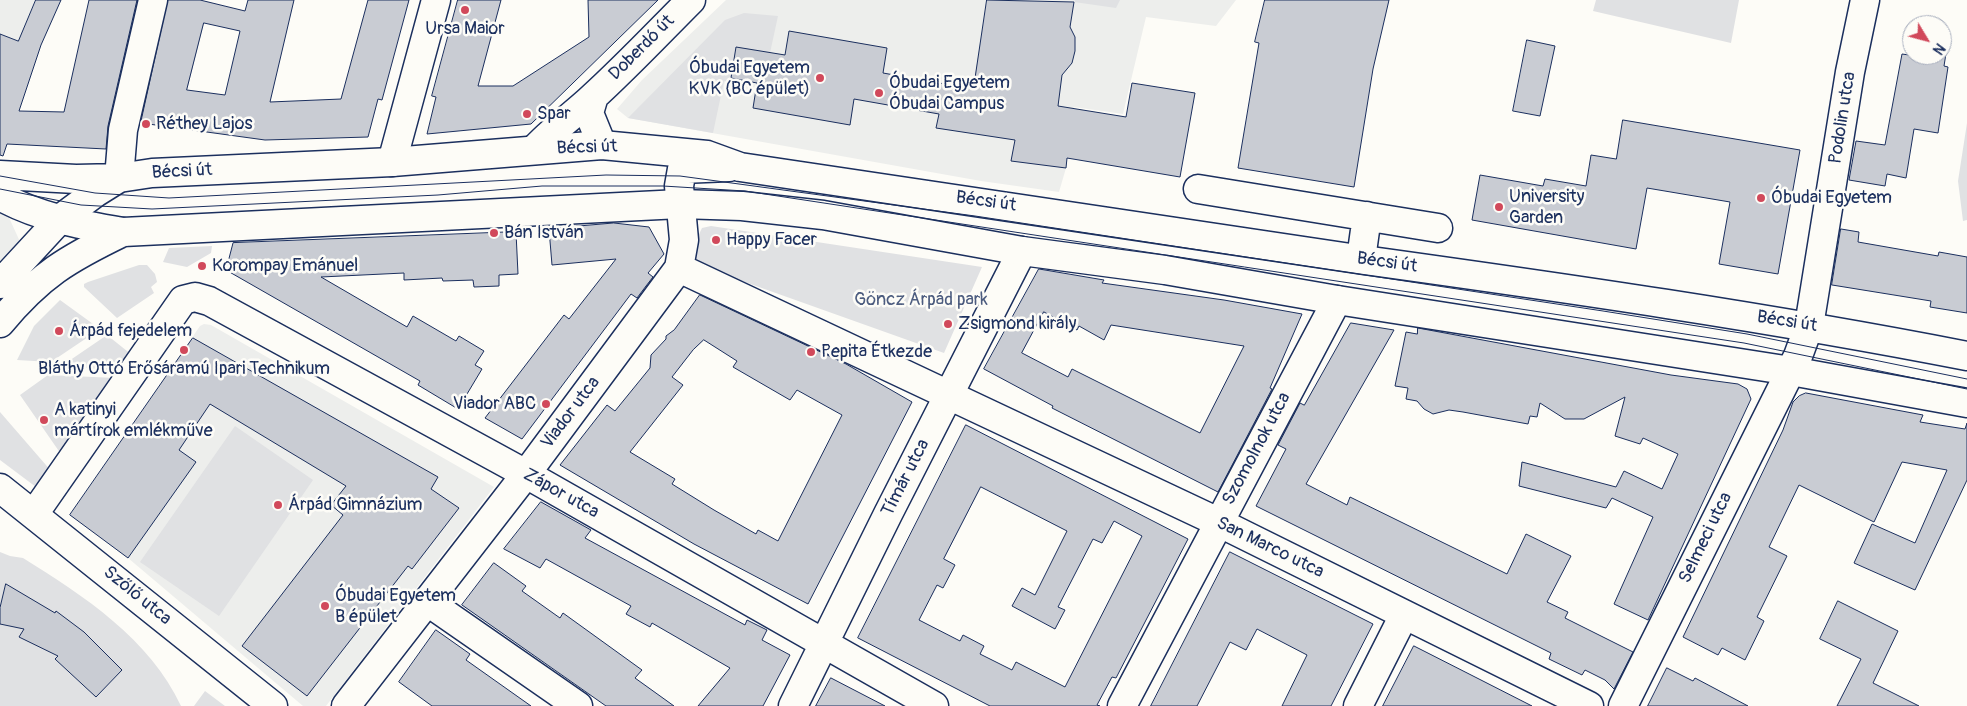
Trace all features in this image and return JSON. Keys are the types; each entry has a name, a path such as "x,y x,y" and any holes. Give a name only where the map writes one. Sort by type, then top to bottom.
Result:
{"street":[{"path":"0,284 60,219 119,178 123,130 153,0"},
{"path":"392,162 436,0"},
{"name":"Doberdó út","path":"534,150 550,131 567,121 594,96 691,0"},
{"name":"Podolin utca","path":"1791,371 1809,326 1850,72 1865,0"},
{"path":"594,96 589,113 602,145"},
{"name":"Bécsi út","path":"0,175 76,179 119,178 152,173 392,162 602,145 706,155 740,167 1536,283 1809,326 1967,356"},
{"name":"Viador utca","path":"346,706 526,474 679,268 684,240 680,204 680,176 682,169 740,167"},
{"path":"1198,189 1438,228"},
{"path":"10,202 60,219 123,232 680,204 742,206 823,215 1022,251 1166,270 1337,300 1791,371 1967,403"},
{"path":"10,202 34,224 35,230 30,250"},
{"path":"1361,259 1367,216"},
{"path":"0,323 20,300 52,270 80,252 123,232"},
{"name":"Tímár utca","path":"793,706 1022,251"},
{"path":"679,268 949,394"},
{"name":"Zápor utca","path":"34,514 183,300 195,297 209,301 526,474 934,706"},
{"name":"Szomolnok utca","path":"1122,706 1337,300"},
{"name":"Selmeci utca","path":"1623,706 1791,371"},
{"name":"San Marco utca","path":"949,394 1218,522 1589,706"},
{"name":"Szőlő utca","path":"0,488 273,706"},
{"path":"428,602 578,706"},
{"path":"1358,706 1404,615"}],"shaded area":[{"path":"0,0 36,0 0,83"},
{"name":"Óbudai Egyetem Óbudai Campus","path":"726,0 1236,0 1216,26 1146,17 1123,114 1074,107 1066,168 1059,192 981,181 628,118 617,109 642,80"},
{"path":"0,198 22,246 0,269"},
{"name":"Árpád Gimnázium","path":"204,324 211,325 494,487 326,706 303,706 128,558 70,515 200,326"}],"green space":[{"path":"1075,0 1120,0 1116,8 1074,2"},
{"path":"1596,0 1739,0 1731,43 1593,11"},
{"path":"744,13 778,16 770,53 736,47 731,82 724,81 713,133 628,118 725,20"},
{"path":"1967,123 1967,220 1963,221 1958,181"},
{"name":"Göncz Árpád park","path":"711,226 982,267 944,353 686,261 702,228"},
{"path":"212,246 211,253 187,267 163,262 169,248"},
{"path":"139,265 147,265 155,274 157,282 151,287 154,293 117,318 84,287 84,284 88,282"},
{"path":"60,300 100,329 51,362 17,360 34,326"},
{"path":"107,335 132,355 121,372 63,365"},
{"path":"48,375 116,378 63,457 20,395"},
{"path":"0,412 52,472 40,490 0,460"},
{"path":"235,426 313,480 219,616 140,562"},
{"path":"0,552 23,558 92,604 113,621 152,660 168,682 181,706 0,706"},
{"path":"205,691 225,706 194,706"}],"building":[{"path":"36,0 61,0 41,45 19,111 64,112 89,0 137,0 108,126 106,149 7,144 3,156 0,155 0,34 18,41"},
{"path":"168,0 200,0 245,11 248,0 294,0 270,102 341,99 368,0 409,0 382,100 378,99 368,137 265,140 141,123","holes":["204,23 240,31 225,95 187,90"]},
{"path":"458,0 501,0 478,86 513,86 589,37 588,0 658,0 531,124 427,134 436,97 432,96"},
{"path":"987,0 1074,2 1070,27 1075,37 1075,51 1072,63 1062,75 1058,106 1126,117 1132,83 1195,93 1180,177 1067,158 1066,168 1011,161 1015,140 936,128 939,114 854,99 850,125 753,108 757,83 731,78 736,47 785,55 789,31 887,48 883,73 973,89"},
{"path":"1265,0 1389,0 1373,69 1354,187 1238,168 1259,43 1255,42"},
{"path":"1527,40 1555,46 1540,116 1513,111"},
{"path":"1902,54 1902,65 1944,65 1948,67 1938,133 1914,129 1906,178 1887,174 1885,186 1849,180 1856,141 1885,145"},
{"name":"Óbudai Egyetem","path":"1623,120 1800,150 1778,274 1719,264 1730,202 1647,188 1636,249 1472,220 1480,175 1543,186 1545,179 1586,186 1591,155 1616,159"},
{"path":"614,223 649,227 664,254 648,273 653,277 637,298 631,294 522,439 485,418 564,315 569,319 616,259 552,265 549,229"},
{"path":"1841,229 1859,232 1858,242 1938,256 1939,252 1967,257 1967,313 1930,307 1931,301 1832,285"},
{"path":"516,232 518,274 499,275 499,286 474,287 473,280 443,281 442,278 404,280 404,273 321,277 407,327 413,316 456,341 459,336 484,351 475,365 482,369 458,409 418,385 420,381 226,270 233,243"},
{"path":"1039,269 1104,280 1102,283 1224,300 1302,314 1270,388 1272,389 1218,492 1052,408 1053,406 984,369","holes":["1044,312 1077,330 1079,326 1104,340 1111,325 1244,346 1200,433 1072,369 1068,377 1022,353"]},
{"path":"700,295 846,364 912,402 808,604 694,544 560,465 607,405 615,411 650,368 651,355 666,339 666,336 674,330","holes":["704,340 737,361 733,367 790,400 797,390 842,415 778,541 758,530 756,534 714,510 672,484 675,479 630,452 683,385 672,377 693,350"]},
{"path":"1351,323 1394,330 1306,484 1347,505 1350,497 1507,574 1526,534 1571,556 1547,602 1568,612 1565,618 1633,652 1614,689 1605,680 1585,670 1582,675 1549,659 1551,653 1256,506 1286,449 1278,445 1300,403 1304,405"},
{"path":"1418,328 1671,375 1738,384 1747,389 1751,399 1648,620 1614,604 1653,517 1612,498 1606,508 1519,486 1522,462 1616,487 1624,471 1662,489 1678,454 1643,438 1640,444 1615,436 1625,397 1584,419 1565,419 1540,403 1537,417 1530,416 1528,424 1449,410 1433,414 1424,409 1417,401 1406,399 1408,388 1395,386 1406,332 1417,334"},
{"path":"193,338 438,477 431,489 459,508 412,569 408,566 307,696 242,646 343,515 331,505 346,486 210,404 179,450 196,462 128,558 70,515"},
{"path":"1806,393 1923,415 1920,422 1965,429 1967,423 1967,480 1915,590 1854,563 1872,524 1915,543 1947,470 1902,462 1874,522 1799,485 1769,547 1787,556 1757,617 1764,621 1745,660 1722,648 1718,655 1683,637 1783,430 1793,402 1799,396"},
{"path":"966,425 1188,539 1116,678 1112,677 1097,705 1100,706 990,706 858,638","holes":["981,487 1067,531 1035,595 1022,588 1012,606 1055,629 1065,610 1058,607 1093,539 1102,543 1114,521 1142,536 1065,687 1016,662 1012,670 980,654 984,646 963,635 960,641 919,620 937,585 943,588 955,565 944,559"]},
{"path":"541,502 591,530 585,538 745,625 747,620 767,630 762,640 790,655 763,706 698,706 730,668 652,623 650,627 626,614 631,606 546,559 540,568 504,549"},
{"path":"1230,552 1373,624 1331,706 1282,706 1307,655 1257,629 1246,650 1230,642 1197,706 1151,706"},
{"path":"494,563 526,586 522,591 560,618 563,613 642,670 635,678 674,706 606,706 462,605"},
{"path":"6,584 55,613 56,611 84,632 122,670 96,697 55,659 58,656 19,637 24,629 0,624 0,608"},
{"path":"1838,601 1898,631 1873,683 1919,706 1837,706 1861,659 1820,639"},
{"path":"436,630 470,654 466,660 531,706 432,706 399,682"},
{"path":"1414,646 1477,678 1532,706 1383,706"},
{"path":"1667,668 1693,681 1695,678 1748,706 1648,706"},
{"path":"831,678 885,706 816,706"}],"tram line":[{"path":"0,176 95,193 169,198 606,175 680,176 975,216 1603,311 1747,334 1967,379"},
{"path":"0,189 81,205 152,209 438,195 542,186 663,186 745,191 1744,343 1967,389"}],"place":[{"name":"Ursa Maior","path":"465,10"},
{"name":"Óbudai Egyetem KVK (BC épület)","path":"820,78"},
{"name":"Óbudai Egyetem Óbudai Campus","path":"879,93"},
{"name":"Spar","path":"527,114"},
{"name":"Réthey Lajos","path":"146,124"},
{"name":"Óbudai Egyetem","path":"1761,198"},
{"name":"University Garden","path":"1499,207"},
{"name":"Bán István","path":"494,233"},
{"name":"Happy Facer","path":"716,240"},
{"name":"Korompay Emánuel","path":"202,266"},
{"name":"Zsigmond király","path":"948,324"},
{"name":"Árpád fejedelem","path":"59,331"},
{"name":"Bláthy Ottó Erősáramú Ipari Technikum","path":"184,350"},
{"name":"Pepita Étkezde","path":"811,352"},
{"name":"Viador ABC","path":"546,404"},
{"name":"A katinyi mártírok emlékműve","path":"44,420"},
{"name":"Árpád Gimnázium","path":"278,505"},
{"name":"Óbudai Egyetem B épület","path":"325,606"}]}
